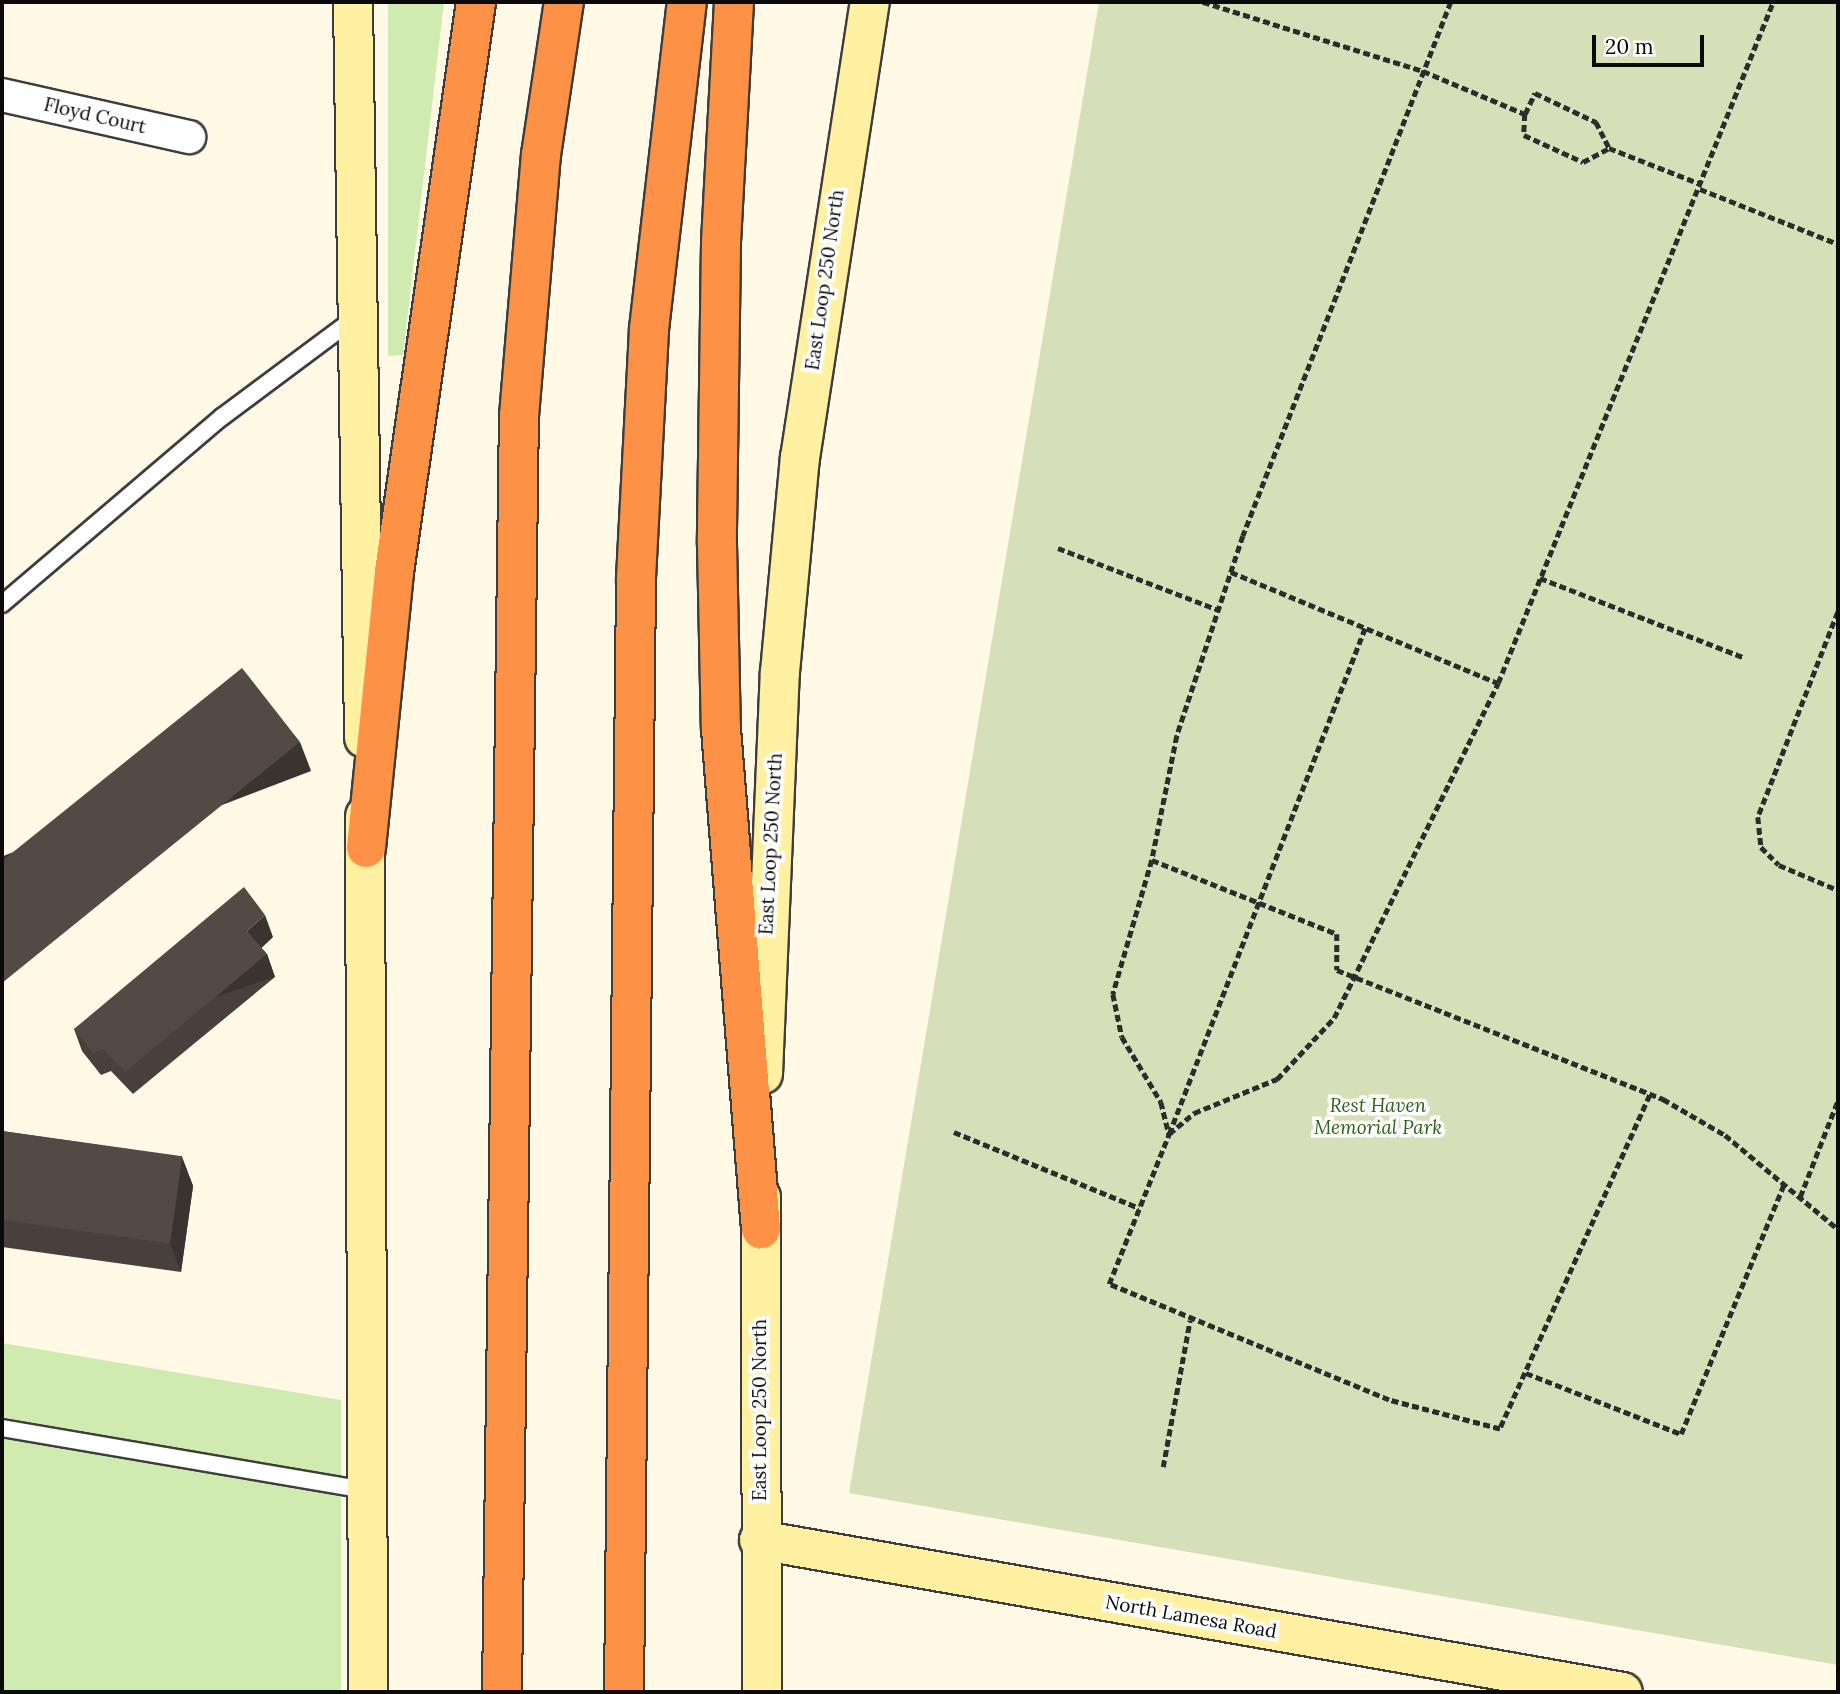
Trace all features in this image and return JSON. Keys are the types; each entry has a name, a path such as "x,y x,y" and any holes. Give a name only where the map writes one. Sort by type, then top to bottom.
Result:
{"highway":[{"path":"366,848 400,531 476,2"},
{"path":"502,1692 519,416 541,155 564,2"},
{"path":"624,1692 636,578 649,330 687,2"},
{"path":"734,2 721,243 717,544 721,729 761,1229"}],"main road":[{"path":"353,2 366,848 364,1490 368,1692"},
{"name":"East Loop 250 North","path":"762,1692 759,1540 766,937 780,672 820,298 870,2"},
{"name":"North Lamesa Road","path":"759,1540 1623,1692"}],"street":[{"name":"Floyd Court","path":"2,96 189,137"}],"lane":[{"path":"2,604 222,417 358,315"},
{"path":"2,1428 364,1490"}],"path":[{"path":"1203,2 1423,71 1525,114"},
{"path":"1169,1134 1161,1102 1122,1037 1113,994 1152,860 1177,736 1231,572 1451,2"},
{"path":"1169,1134 1194,1113 1277,1079 1334,1018 1498,683 1701,186 1773,2"},
{"path":"1609,148 1583,162 1524,135 1525,114 1535,93 1596,122 1609,148 1838,244"},
{"path":"1058,548 1219,610"},
{"path":"1231,572 1498,683"},
{"path":"1540,578 1743,657"},
{"path":"1838,612 1758,817 1761,847 1779,865 1838,890"},
{"path":"1365,628 1109,1284 1190,1320 1389,1400 1500,1429 1650,1095"},
{"path":"1152,860 1337,934 1337,970 1650,1095 1725,1135 1838,1229"},
{"path":"1800,1197 1838,1100"},
{"path":"954,1132 1139,1208"},
{"path":"1525,1373 1681,1434 1784,1184"},
{"path":"1163,1467 1190,1320"}],"green space":[{"path":"388,2 444,2 403,355 388,356"},
{"name":"Rest Haven Memorial Park","path":"1099,2 1838,2 1838,1665 849,1493"},
{"path":"2,1343 341,1400 341,1692 2,1692"}],"building":[{"path":"242,668 300,742 2,983 2,861"},
{"path":"244,887 265,915 247,931 267,954 125,1072 103,1049 93,1053 74,1029"},
{"path":"2,1131 182,1156 170,1243 2,1220"}]}
